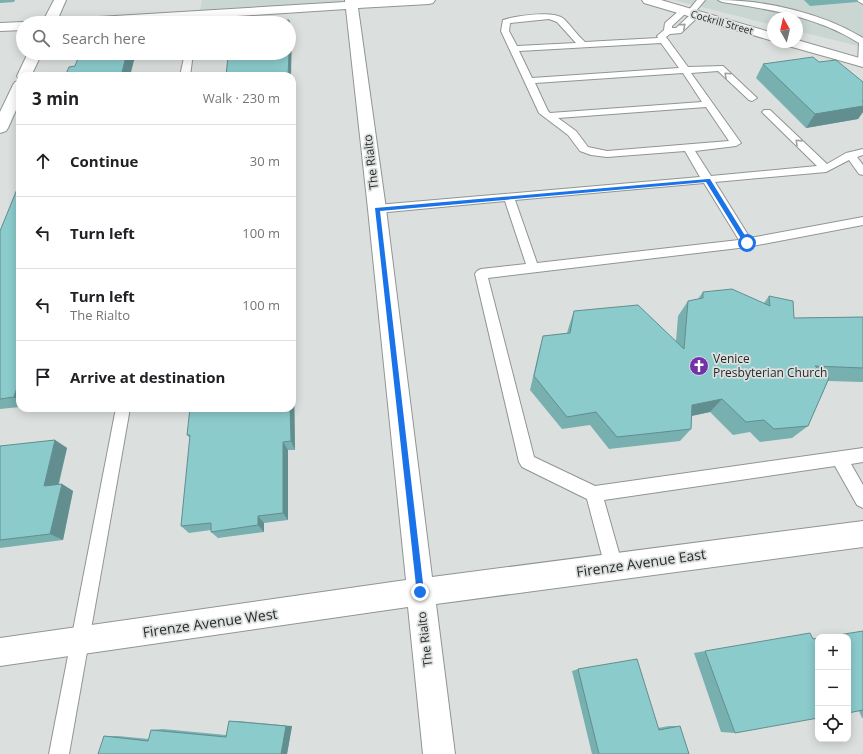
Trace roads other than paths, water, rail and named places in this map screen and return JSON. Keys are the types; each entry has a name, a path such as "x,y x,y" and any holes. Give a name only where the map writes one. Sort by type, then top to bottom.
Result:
{"street":[{"path":"52,16 60,0"},
{"path":"196,16 199,0"},
{"path":"215,16 351,2 429,0"},
{"name":"Cockrill Street","path":"648,0 767,35"},
{"name":"The Rialto","path":"351,2 377,209 439,754"},
{"path":"0,27 16,26"},
{"path":"803,46 863,63"},
{"path":"26,72 32,60"},
{"path":"0,128 16,94"},
{"name":"Firenze Avenue East","path":"420,592 863,534"},
{"name":"Firenze Avenue West","path":"0,652 420,592"}],"lane":[{"path":"583,44 571,34 560,20 549,17 512,20 506,22 505,31 544,113 572,133 584,149 591,152 607,154 736,143 709,104 690,70 661,36 668,31 678,31 701,0"},
{"path":"722,0 774,10 832,25 853,35 863,42 863,63"},
{"path":"514,49 664,40"},
{"path":"186,72 188,60"},
{"path":"529,81 720,68 752,98"},
{"path":"549,116 709,104"},
{"path":"767,112 826,169"},
{"path":"688,148 747,243"},
{"path":"377,209 826,169 850,155 863,152"},
{"path":"850,155 863,172"},
{"path":"509,198 533,268"},
{"path":"863,221 747,243 481,274 528,462 594,494 863,455"},
{"path":"59,754 122,412"},
{"path":"839,458 863,500"},
{"path":"594,494 614,567"}],"place":[{"name":"Venice Presbyterian Church","path":"699,366"}]}
